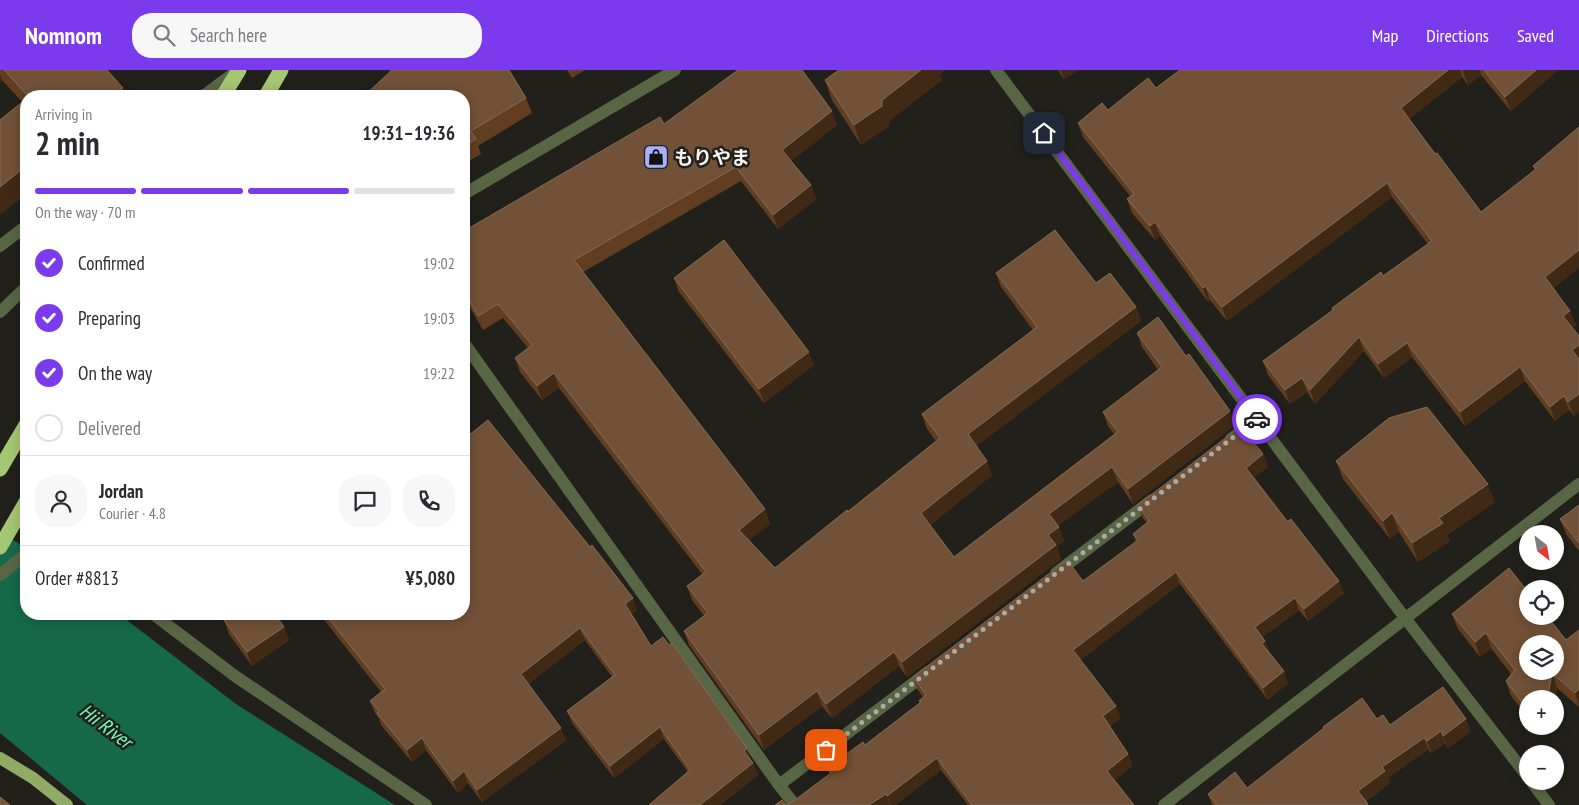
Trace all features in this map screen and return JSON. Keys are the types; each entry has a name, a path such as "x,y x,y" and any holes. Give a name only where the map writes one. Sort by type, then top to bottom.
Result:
{"highway":[{"path":"227,90 239,70"},
{"path":"269,90 281,70"},
{"path":"0,469 20,435"},
{"path":"0,547 20,512"}],"main road":[{"path":"0,758 33,778 67,805"}],"street":[{"path":"211,90 239,70"},
{"path":"470,190 675,70"},
{"path":"996,70 1405,618 1519,764"},
{"path":"0,246 20,231"},
{"path":"0,312 20,293"},
{"path":"470,351 795,805"},
{"path":"1218,449 1257,419"},
{"path":"1167,804 1579,484"},
{"path":"1045,581 1163,491"},
{"path":"0,574 20,559"},
{"path":"160,620 235,676 426,805"},
{"path":"779,785 936,665"},
{"path":"1538,790 1549,805"}],"water":[{"name":"Hii River","path":"0,532 20,544 20,620 127,620 236,704 395,805 87,805 0,733"}],"building":[{"path":"4,70 107,70 123,88 120,90 22,90"},
{"path":"392,70 509,70 526,98 471,131 476,139 470,142 470,90 370,90"},
{"path":"738,70 802,70 832,111 782,150 811,185 773,215 736,167 574,260 765,509 739,530 775,568 940,438 922,414 1037,327 996,273 1055,230 1096,283 1110,273 1136,307 968,434 987,461 921,513 954,557 1118,432 1103,412 1162,367 1137,333 1158,317 1186,356 1189,354 1230,411 1128,489 1112,467 1049,514 1059,527 1048,535 1056,545 902,662 894,652 826,704 817,691 759,735 684,631 708,613 687,586 706,572 554,373 537,386 515,358 532,345 498,304 478,316 470,302 470,228 660,117 664,124"},
{"path":"839,70 921,70 882,100 882,106 854,125 825,80"},
{"path":"1180,70 1448,70 1401,108 1481,212 1536,169 1533,166 1579,127 1579,250 1545,277 1570,311 1563,316 1579,336 1579,345 1572,350 1579,359 1579,394 1568,402 1564,396 1550,407 1520,367 1460,412 1407,343 1378,364 1359,337 1310,390 1302,378 1285,390 1263,361 1381,272 1383,276 1432,241 1387,183 1222,307 1205,286 1203,288 1155,222 1150,226 1127,199 1134,194 1078,123 1102,103 1108,110 1148,78 1156,88"},
{"path":"1484,70 1536,70 1505,97"},
{"path":"20,104 20,171 0,187 0,120"},
{"path":"724,240 809,352 759,389 674,278"},
{"path":"1427,407 1488,484 1439,518 1443,523 1412,543 1392,513 1383,521 1336,461 1389,418"},
{"path":"488,420 590,547 592,545 633,598 625,604 651,646 663,637 669,645 672,643 746,747 747,749 744,751 753,763 700,805 649,805 690,770 660,727 610,766 567,711 615,675 580,628 521,674 561,728 477,790 464,771 453,781 422,738 407,750 377,713 379,711 370,701 385,689 330,620 470,620 470,434"},
{"path":"1241,426 1263,454 1246,468 1287,522 1291,519 1339,581 1304,609 1295,598 1255,627 1265,641 1262,644 1284,671 1263,688 1176,572 1073,650 1116,706 1103,716 1128,754 1107,771 1134,805 972,805 937,758 887,796 886,794 869,805 786,805 831,773 827,768 863,742 865,745 921,702 919,701 926,695 913,677 1067,560 1083,581 1138,540 1133,534 1149,521 1138,505"},
{"path":"1579,505 1579,543 1560,519"},
{"path":"1509,568 1519,581 1519,625 1554,625 1562,635 1519,635 1519,680 1551,680 1549,690 1519,690 1519,699 1506,681 1515,670 1486,633 1475,642 1452,614"},
{"path":"224,620 279,620 284,627 247,652"},
{"path":"1579,630 1579,689 1575,693 1560,680 1564,680 1564,637 1566,640"},
{"path":"1443,687 1466,719 1443,736 1441,731 1427,741 1424,738 1382,767 1385,771 1358,791 1368,804 1366,805 1217,805 1208,794 1235,772 1247,788 1362,698 1377,719 1383,715 1390,725"},
{"path":"0,797 10,805 0,805"},
{"path":"782,800 786,805 775,805"}],"way so far":[{"path":"826,750 1257,419"}],"place":[{"name":"もりやま","path":"656,157"}],"route":[{"path":"1044,133 1257,419"}]}
